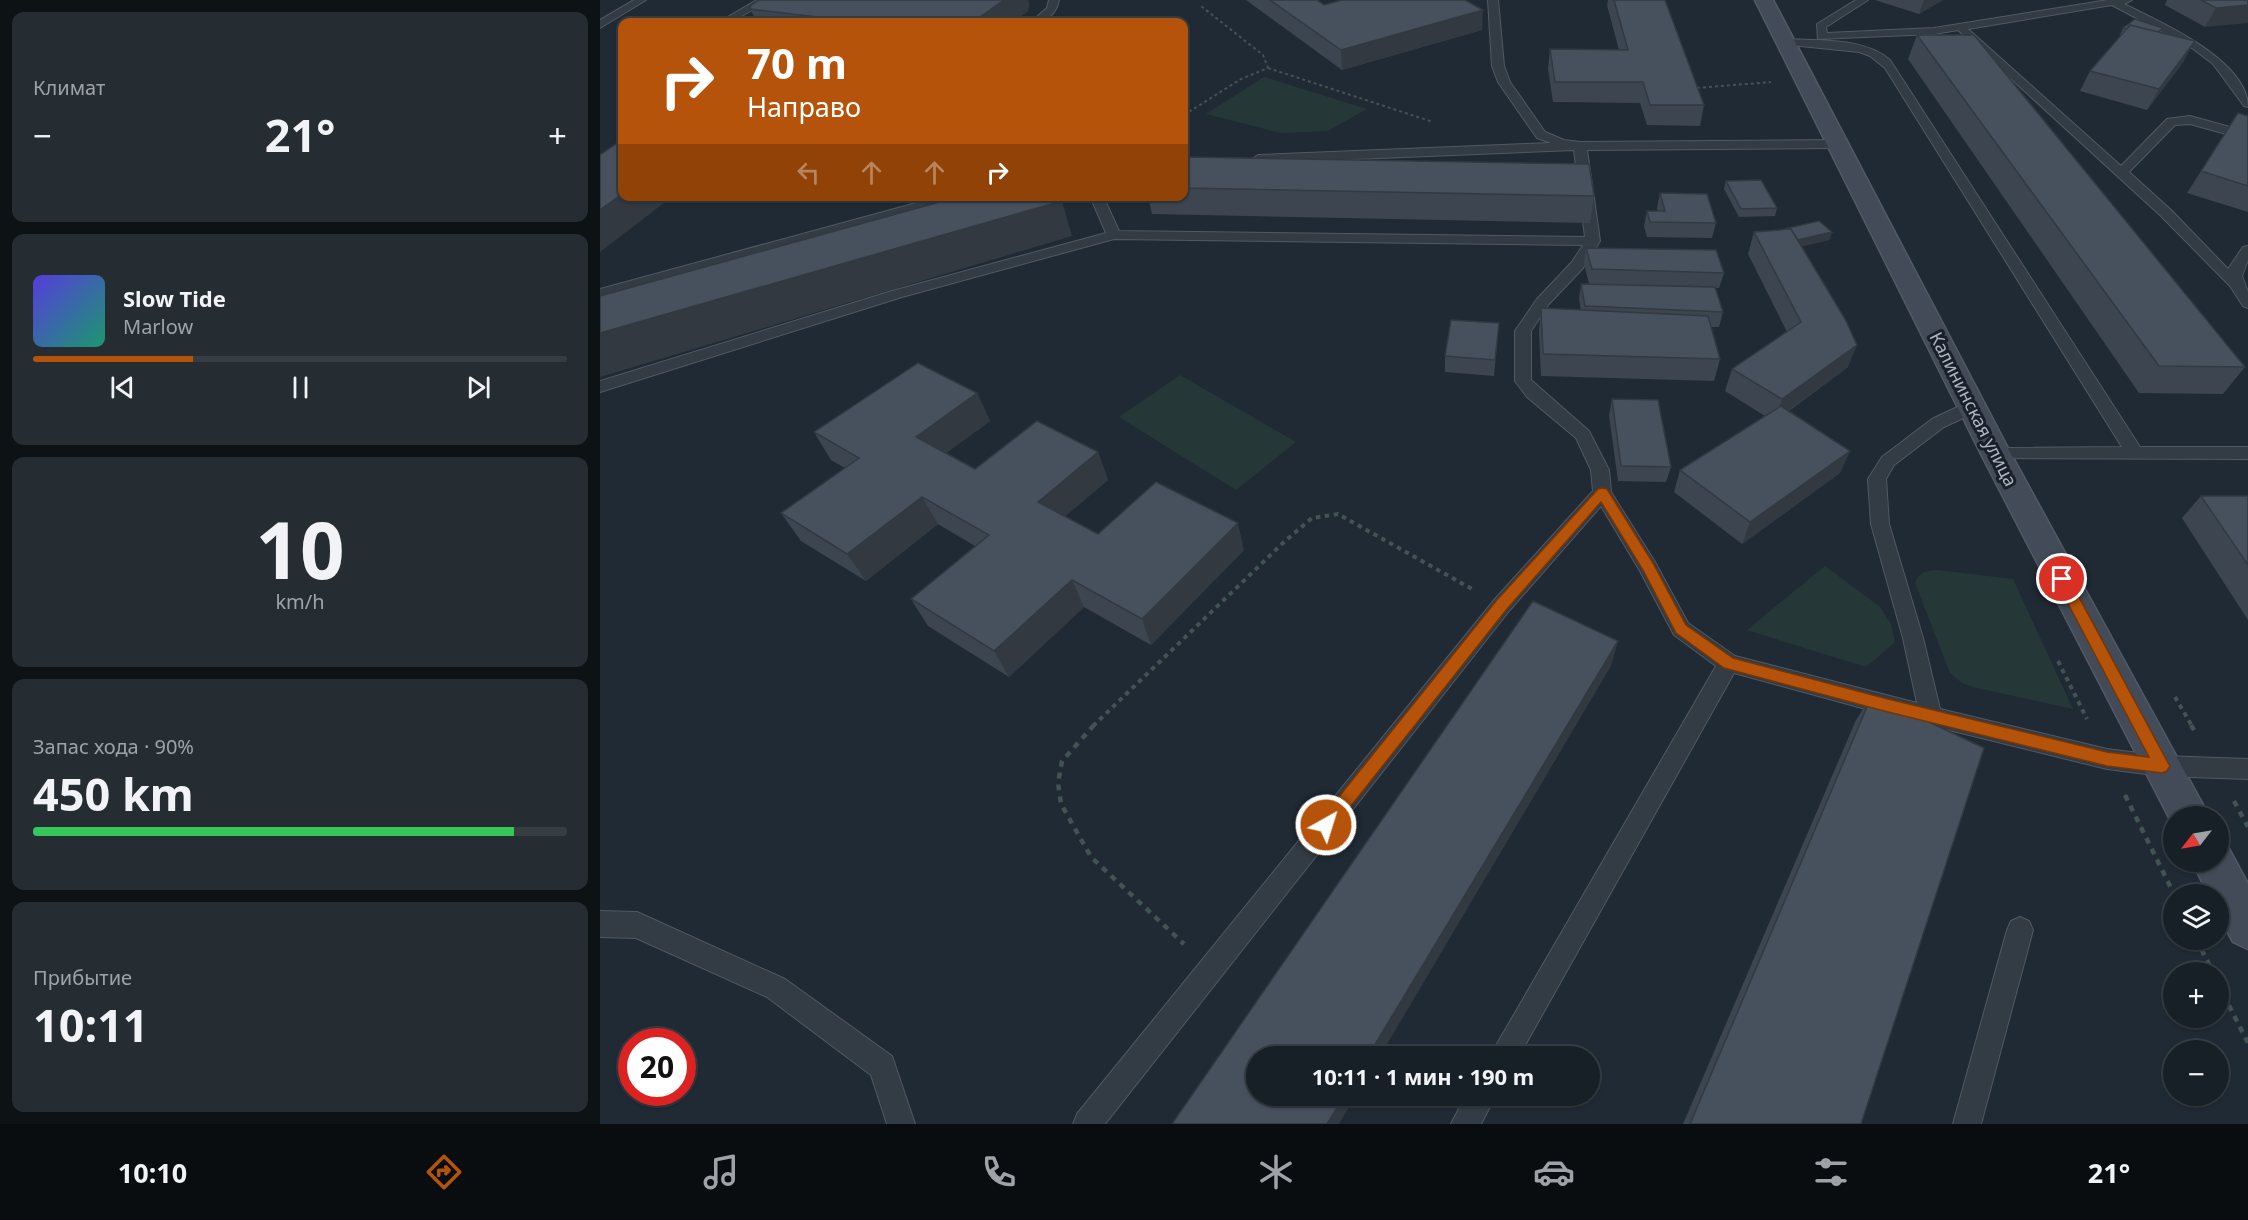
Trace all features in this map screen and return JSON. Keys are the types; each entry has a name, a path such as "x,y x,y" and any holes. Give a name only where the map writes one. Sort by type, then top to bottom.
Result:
{"main road":[{"name":"Калининская улица","path":"1764,0 1996,454 2183,806"},
{"path":"2219,872 2248,927"}],"lane":[{"path":"600,25 641,0"},
{"path":"731,18 765,0"},
{"path":"1041,18 1052,9 1054,0"},
{"path":"1493,0 1498,66 1504,82 1541,135 1561,143 1580,146"},
{"path":"1822,37 1821,26 1863,0"},
{"path":"1783,39 1934,31 2127,0"},
{"path":"2113,2 2196,46 2217,62 2248,103"},
{"path":"1960,27 2166,213 2234,283 2248,303"},
{"path":"1783,39 1841,46 1864,51 1882,60 1903,87 2135,454"},
{"path":"2121,173 2171,122 2190,120 2248,136"},
{"path":"1243,159 1580,146 1837,144"},
{"path":"1580,146 1593,241 1578,265 1542,302 1522,331 1523,381 1533,393 1583,435 1600,470 1602,493 1648,567 1681,629 1729,663 2107,759 2162,766 2248,769"},
{"path":"600,294 941,201"},
{"path":"1098,201 1114,235"},
{"path":"600,387 897,294 1114,235 1593,241"},
{"path":"2234,283 2233,268 2248,250"},
{"path":"1930,715 1913,638 1880,524 1877,479 1888,461 1938,423 1972,407"},
{"path":"1996,454 2248,453"},
{"path":"1088,1124 1502,605 1602,493"},
{"path":"1510,1046 1729,663"},
{"path":"600,924 637,925 776,988 882,1066 902,1124"},
{"path":"1967,1124 2020,930"},
{"path":"1465,1124 1476,1106"}],"path":[{"path":"1201,6 1263,55 1268,68"},
{"path":"1188,112 1241,79 1268,68 1435,123"},
{"path":"1697,88 1804,80"},
{"path":"1210,971 1091,857 1061,804 1058,783 1062,761 1106,713 1284,542 1312,519 1338,514 1502,605"},
{"path":"2229,1006 2248,1043"}],"green space":[{"path":"1264,77 1367,109 1328,131 1281,133 1206,114"},
{"path":"1180,375 1296,442 1236,490 1119,417"},
{"path":"1825,566 1880,607 1891,624 1895,642 1866,667 1747,630"},
{"path":"1937,570 2013,579 2073,709 1973,687 1962,683 1950,673 1915,583 1918,576 1923,573"}],"building":[{"path":"759,0 1004,0 979,18 826,18 750,9 751,5"},
{"path":"1270,0 1317,0 1324,5 1342,0 1465,0 1483,10 1341,50"},
{"path":"1614,0 1665,0 1704,105 1650,105 1643,82 1555,82 1550,49 1628,50"},
{"path":"2201,0 2248,0 2248,5 2216,8"},
{"path":"2135,19 2163,28 2158,32 2130,25 2127,29 2123,28"},
{"path":"2130,25 2195,41 2159,89 2090,71"},
{"path":"1917,35 1974,35 2245,367 2159,366"},
{"path":"2238,113 2248,116 2248,186 2201,171"},
{"path":"618,143 618,197 600,210 600,155"},
{"path":"1188,157 1589,164 1594,196 1188,188"},
{"path":"1761,180 1777,208 1741,209 1726,181"},
{"path":"1660,193 1707,194 1716,223 1650,222 1647,211 1665,211"},
{"path":"943,201 1062,201 600,333 600,296"},
{"path":"1819,221 1832,232 1798,240 1791,229 1784,229"},
{"path":"1791,229 1845,319 1857,345 1782,399 1732,369 1801,322 1754,232"},
{"path":"1586,248 1716,250 1724,273 1592,269"},
{"path":"1581,284 1715,287 1723,312 1585,306"},
{"path":"1541,308 1708,316 1720,359 1543,354"},
{"path":"1451,320 1499,323 1495,360 1445,356"},
{"path":"918,363 977,393 916,437 975,469 1037,421 1098,452 1038,502 1098,534 1156,482 1238,523 1142,619 1072,580 994,651 911,599 989,535 922,497 847,554 781,513 859,458 814,432"},
{"path":"1612,399 1658,400 1671,467 1621,466"},
{"path":"1781,406 1850,451 1750,522 1680,470"},
{"path":"2201,496 2248,496 2248,565"},
{"path":"1533,601 1618,641 1374,1046 1246,1046 1246,1106 1338,1106 1327,1124 1172,1124"},
{"path":"1872,695 1984,748 1861,1124 1690,1124"}],"route":[{"path":"1326,825 1502,605 1602,493 1648,567 1681,629 1729,663 1884,705 2107,759 2162,766 2062,579"}]}
